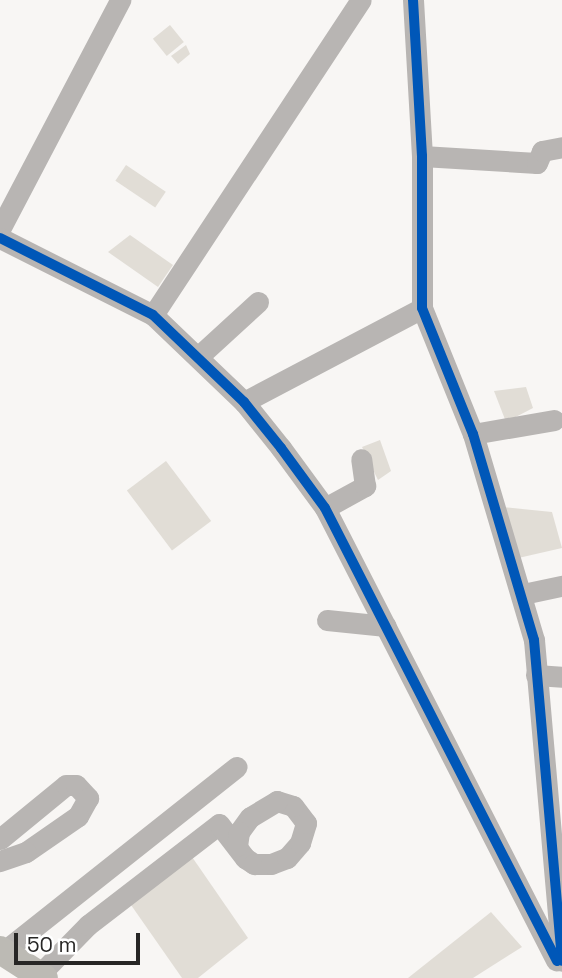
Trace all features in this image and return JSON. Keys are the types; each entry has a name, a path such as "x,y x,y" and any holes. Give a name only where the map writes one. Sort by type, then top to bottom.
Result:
{"main road":[{"path":"1,951 42,976"}],"street":[{"path":"0,229 120,0"},
{"path":"153,315 362,0"},
{"path":"413,0 422,156 422,308 473,434 523,594 536,675 555,843 562,961"},
{"path":"422,156 537,163 542,151 562,147"},
{"path":"0,237 153,315 199,356 244,402 326,508 562,971"},
{"path":"199,356 258,302"},
{"path":"244,402 422,308"},
{"path":"473,434 554,420"},
{"path":"326,508 365,486 361,458"},
{"path":"523,594 562,586"},
{"path":"327,620 386,626"},
{"path":"536,675 562,677"},
{"path":"1,951 236,767"},
{"path":"0,839 66,785 76,785 88,797 78,816 26,852 0,861"},
{"path":"197,797 237,846"},
{"path":"42,976 88,925 219,824"}],"building":[{"path":"170,25 184,42 167,56 153,39"},
{"path":"186,45 190,54 178,64 171,56"},
{"path":"126,165 166,192 155,208 115,181"},
{"path":"130,235 173,265 158,287 108,252"},
{"path":"526,387 533,408 506,422 494,391"},
{"path":"380,440 391,471 378,480 362,447"},
{"path":"166,461 211,521 172,550 127,490"},
{"path":"502,507 552,512 562,548 514,559"},
{"path":"190,854 248,938 198,978 182,978 131,905"},
{"path":"491,912 522,947 473,978 408,978"}],"cycle path":[{"path":"413,0 422,156 422,308 473,434 534,640 562,961"},
{"path":"0,238 153,315 244,402 281,448 325,508 557,961"}]}
